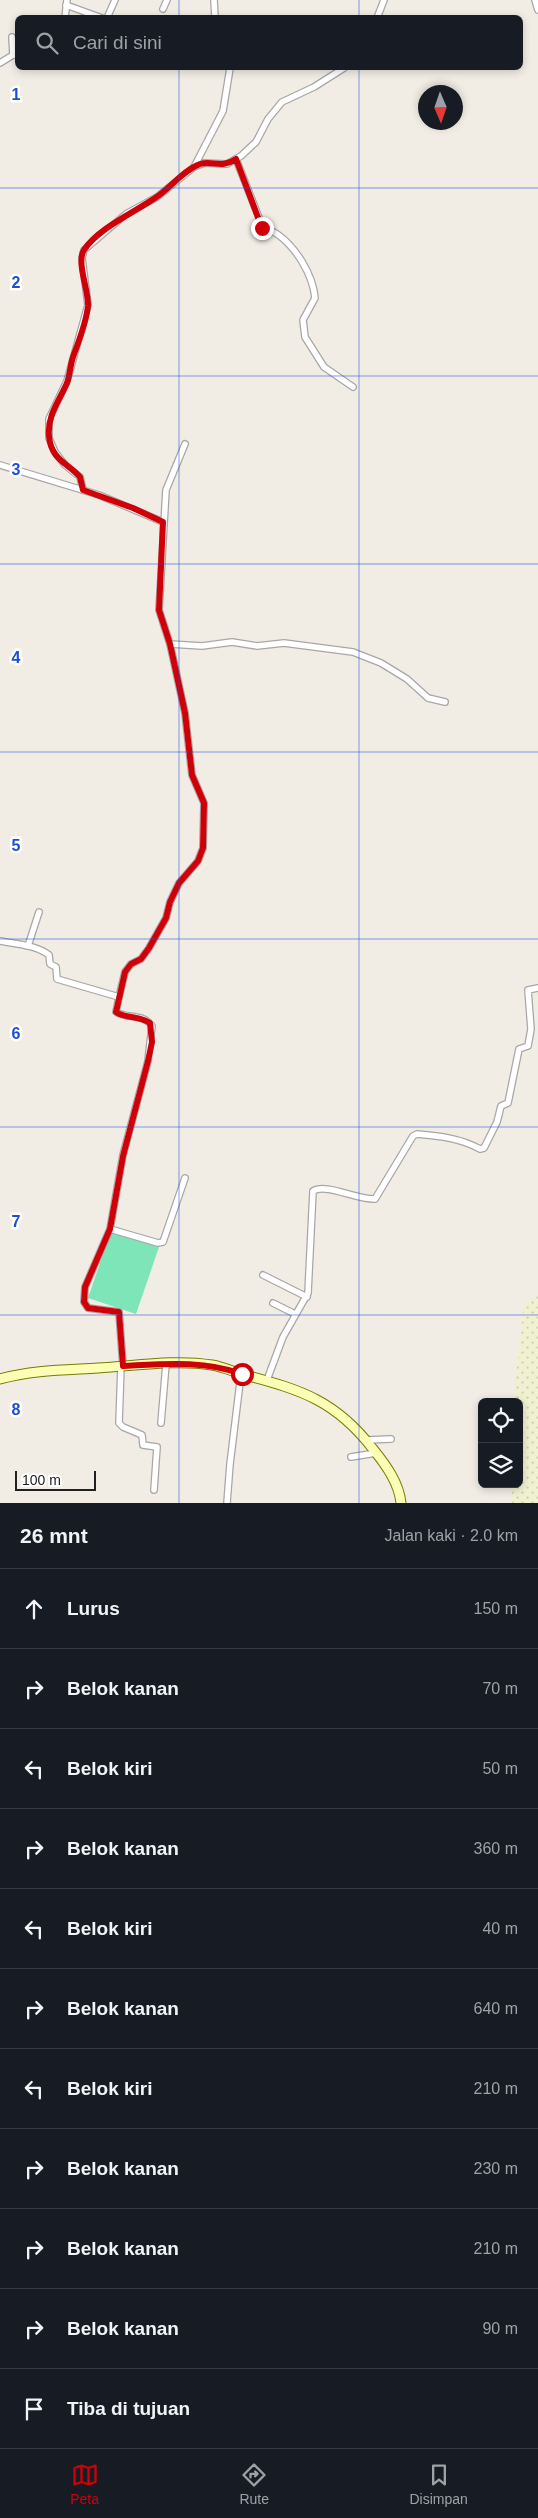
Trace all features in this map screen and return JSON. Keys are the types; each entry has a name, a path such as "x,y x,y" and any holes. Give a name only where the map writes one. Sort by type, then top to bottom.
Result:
{"main road":[{"path":"0,1379 29,1373 166,1364 212,1365 267,1380 312,1396 338,1413 367,1440 395,1482 401,1503"}],"street":[{"path":"108,15 115,0"},
{"path":"163,9 167,0"},
{"path":"214,0 215,15"},
{"path":"378,15 384,0"},
{"path":"535,0 538,10"},
{"path":"66,3 95,15"},
{"path":"0,63 15,55 12,37"},
{"path":"194,167 224,111 230,70"},
{"path":"83,490 80,477 65,466 54,452 49,430 49,419 68,381 88,305 82,258 84,250 126,214 157,197 194,167 204,163 222,165 236,159 256,142 268,119 282,102 314,87 341,70"},
{"path":"236,159 262,228 278,234 303,263 310,276 315,298 303,320 305,337 324,367 353,387"},
{"path":"154,1490 157,1447 143,1445 141,1434 122,1427 118,1423 122,1366 119,1312 88,1308 84,1302 87,1281 110,1229 123,1156 152,1042 150,1023 135,1016 122,1016 116,1012 125,972 131,964 141,959 149,948 166,918 170,902 179,883 198,861 203,848 204,803 192,775 186,720 170,644 159,610 166,490 185,444"},
{"path":"0,465 83,490 133,508 163,522"},
{"path":"170,644 202,646 232,642 257,646 284,643 353,652 380,663 408,679 426,696 445,702"},
{"path":"28,946 39,912"},
{"path":"0,941 28,946 49,956 50,964 56,967 57,979 119,996"},
{"path":"267,1380 283,1337 295,1314 307,1297 309,1290 313,1191 324,1189 354,1197 375,1199 413,1136 417,1134 455,1139 479,1149 484,1148 497,1122 502,1106 508,1103 519,1048 528,1046 531,1029 528,990 538,988"},
{"path":"110,1229 158,1243 163,1242 185,1178"},
{"path":"263,1275 307,1297"},
{"path":"273,1303 295,1314"},
{"path":"161,1423 166,1364"},
{"path":"227,1503 231,1454 242,1374"},
{"path":"367,1440 391,1439"},
{"path":"351,1457 376,1453"}],"green space":[{"path":"111,1231 159,1247 136,1314 88,1298"},
{"path":"538,1295 538,1503 512,1503 512,1488 523,1488 523,1398 513,1398 524,1304"}],"route":[{"path":"242,1374 212,1365 123,1366 119,1312 117,1310 88,1308 84,1302 87,1281 110,1229 116,1186 152,1042 152,1026 150,1023 135,1016 122,1016 118,1014 116,1012 116,1005 124,975 129,966 141,959 149,948 168,914 170,902 179,883 202,854 204,803 192,775 185,713 170,644 160,617 163,522 133,508 83,490 80,477 76,471 65,466 54,452 49,438 49,419 68,381 72,359 83,329 88,297 82,258 84,250 94,241 126,214 157,197 194,167 204,163 222,165 236,159 244,175 262,228"}]}
